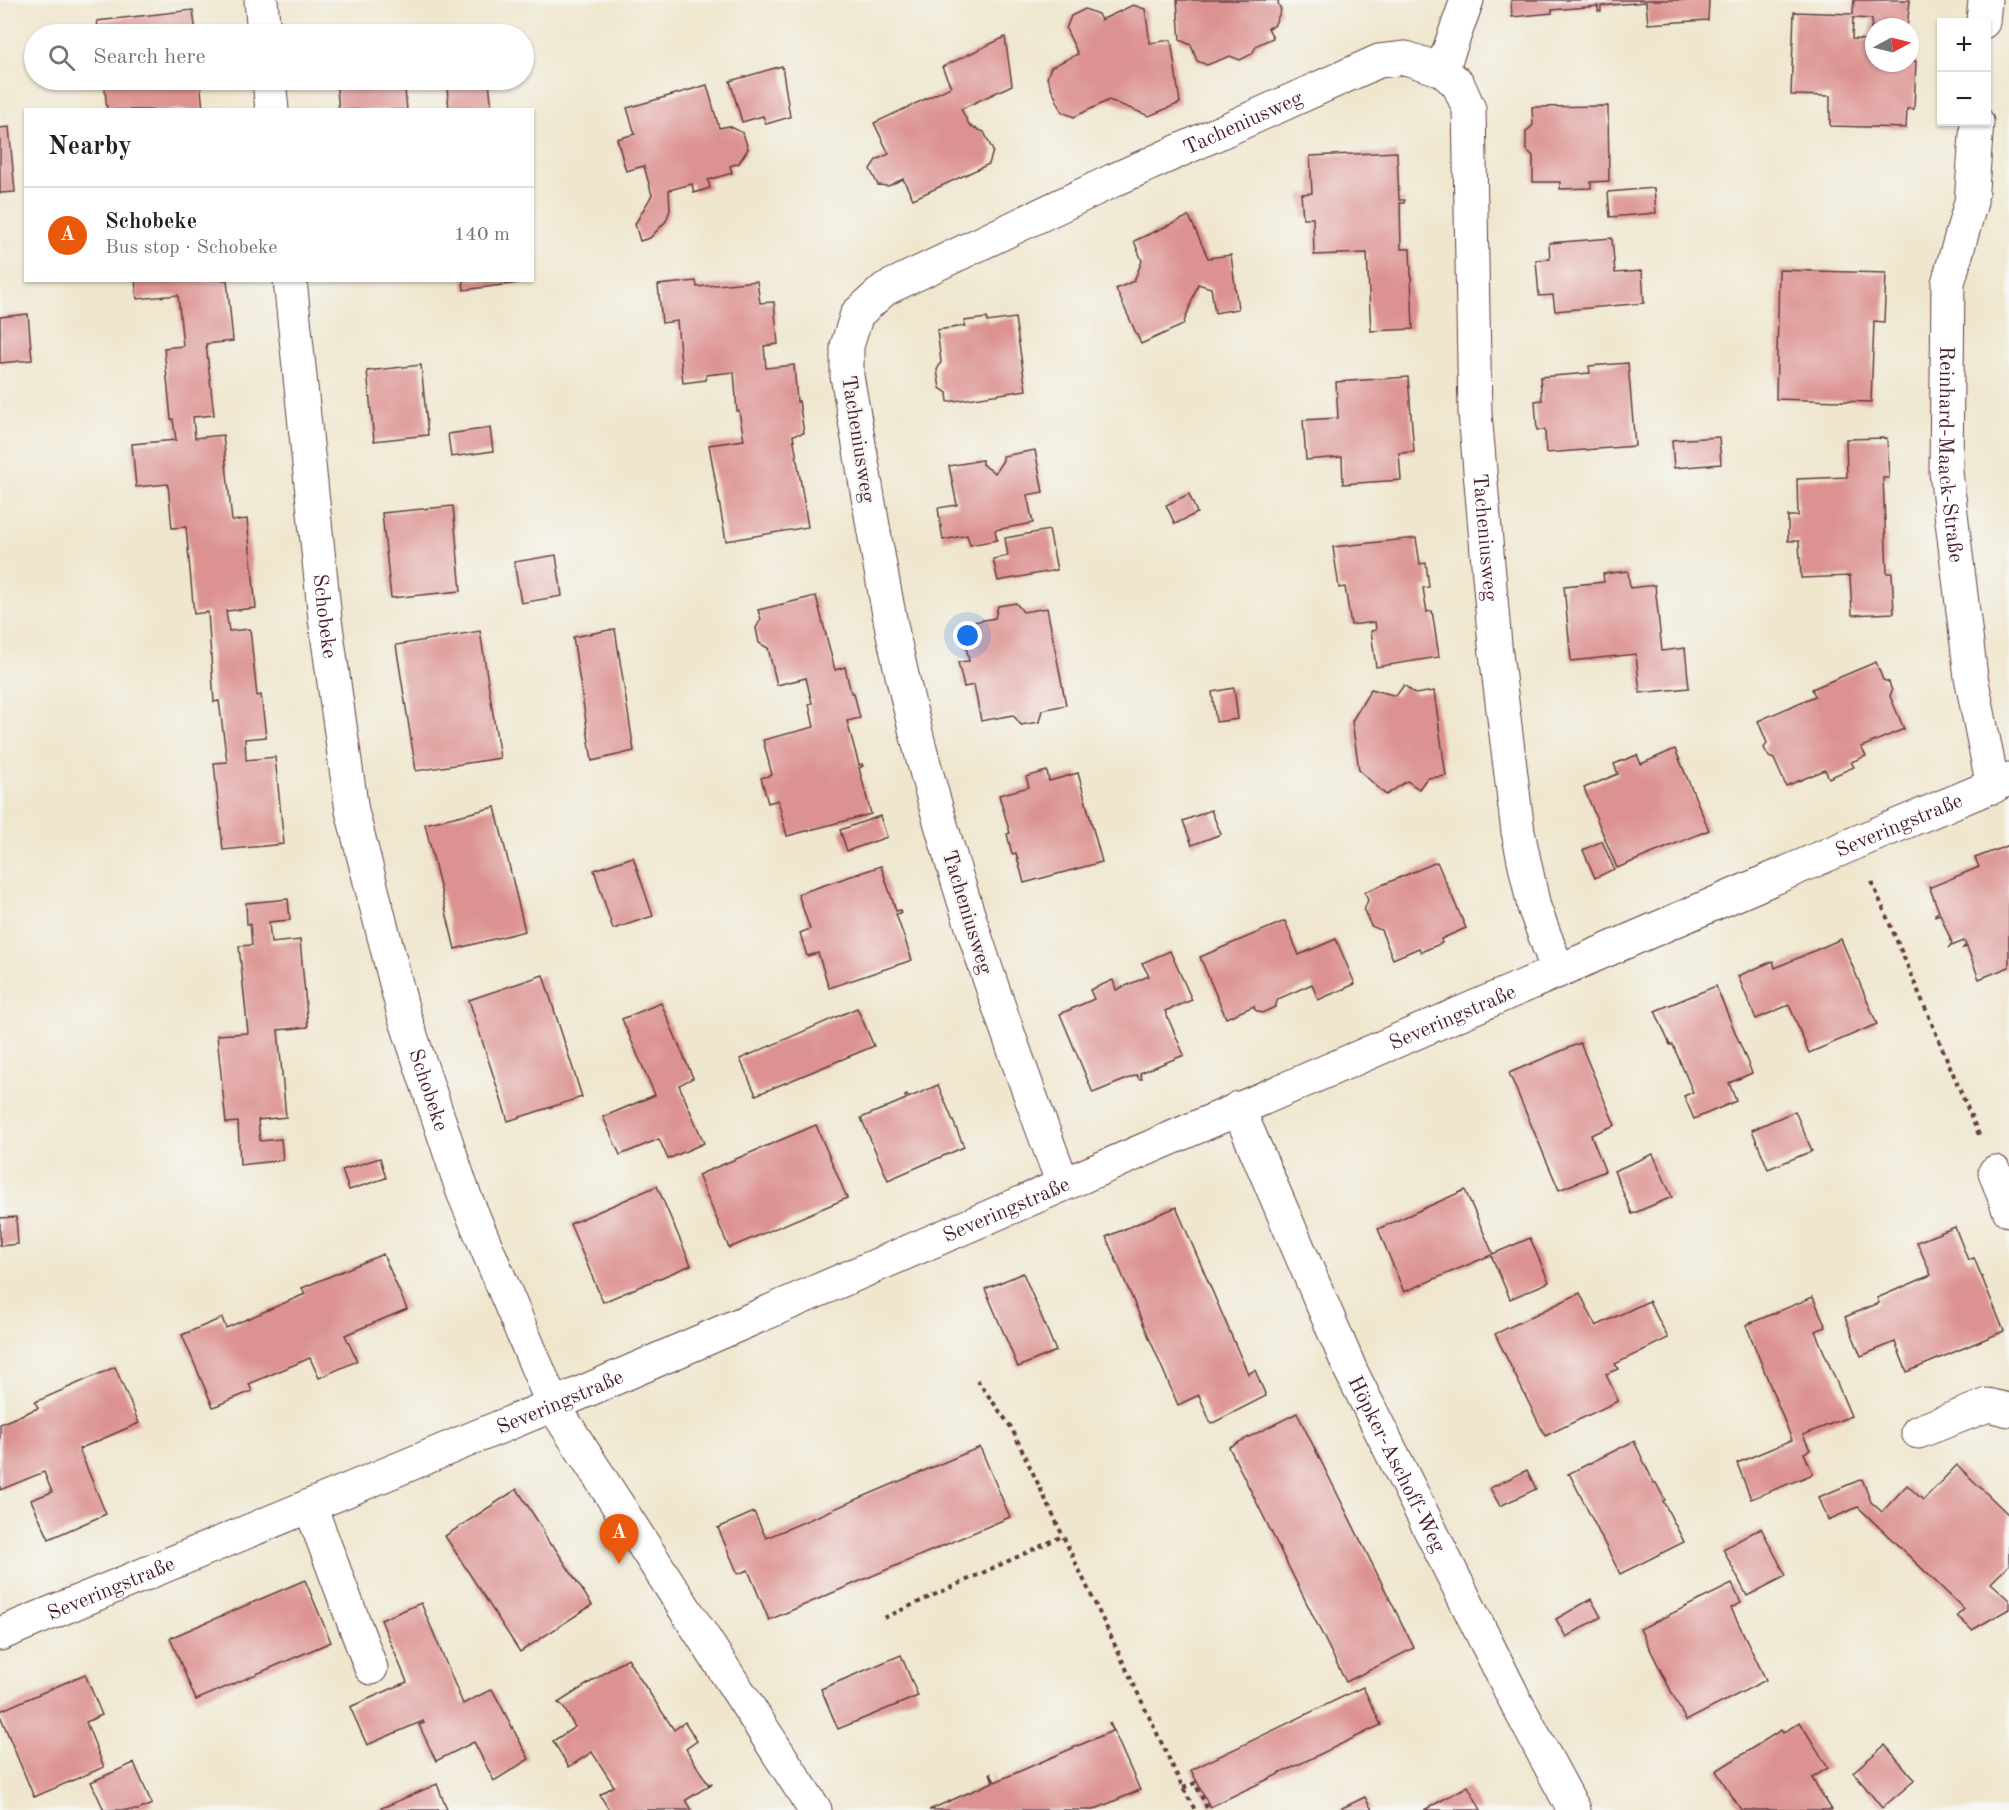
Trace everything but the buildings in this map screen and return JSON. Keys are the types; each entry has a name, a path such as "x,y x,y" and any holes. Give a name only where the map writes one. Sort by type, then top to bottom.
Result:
{"street":[{"path":"261,0 263,24"},
{"path":"1442,70 1467,0"},
{"path":"1983,18 1985,0"},
{"name":"Tacheniusweg","path":"1063,1184 1020,1071 970,923 929,780 897,650 848,376 847,346 857,314 885,289 1114,180 1379,61 1406,58 1442,70 1458,84 1469,109 1475,413 1495,645 1518,832 1534,907 1558,971"},
{"path":"270,90 272,108"},
{"name":"Reinhard-Maack-Straße","path":"1977,126 1971,202 1948,283 1946,472 1971,677 2001,783"},
{"name":"Schobeke","path":"290,282 325,619 352,811 404,1016 464,1192 553,1405 815,1810"},
{"name":"Severingstraße","path":"0,1634 553,1405 1238,1108 1855,843 2001,783"},
{"name":"Höpker-Aschoff-Weg","path":"1238,1108 1351,1371 1518,1706 1574,1810"},
{"path":"1995,1172 2009,1210"},
{"path":"1918,1432 1988,1405 2009,1410"},
{"path":"310,1506 371,1668"}],"path":[{"path":"1855,843 1995,1172"},
{"path":"977,1380 1011,1427 1195,1810"},
{"path":"884,1618 1063,1536"},
{"path":"1183,1788 1195,1783 1208,1810"}],"place":[{"name":"Schobeke","path":"619,1564"}]}
